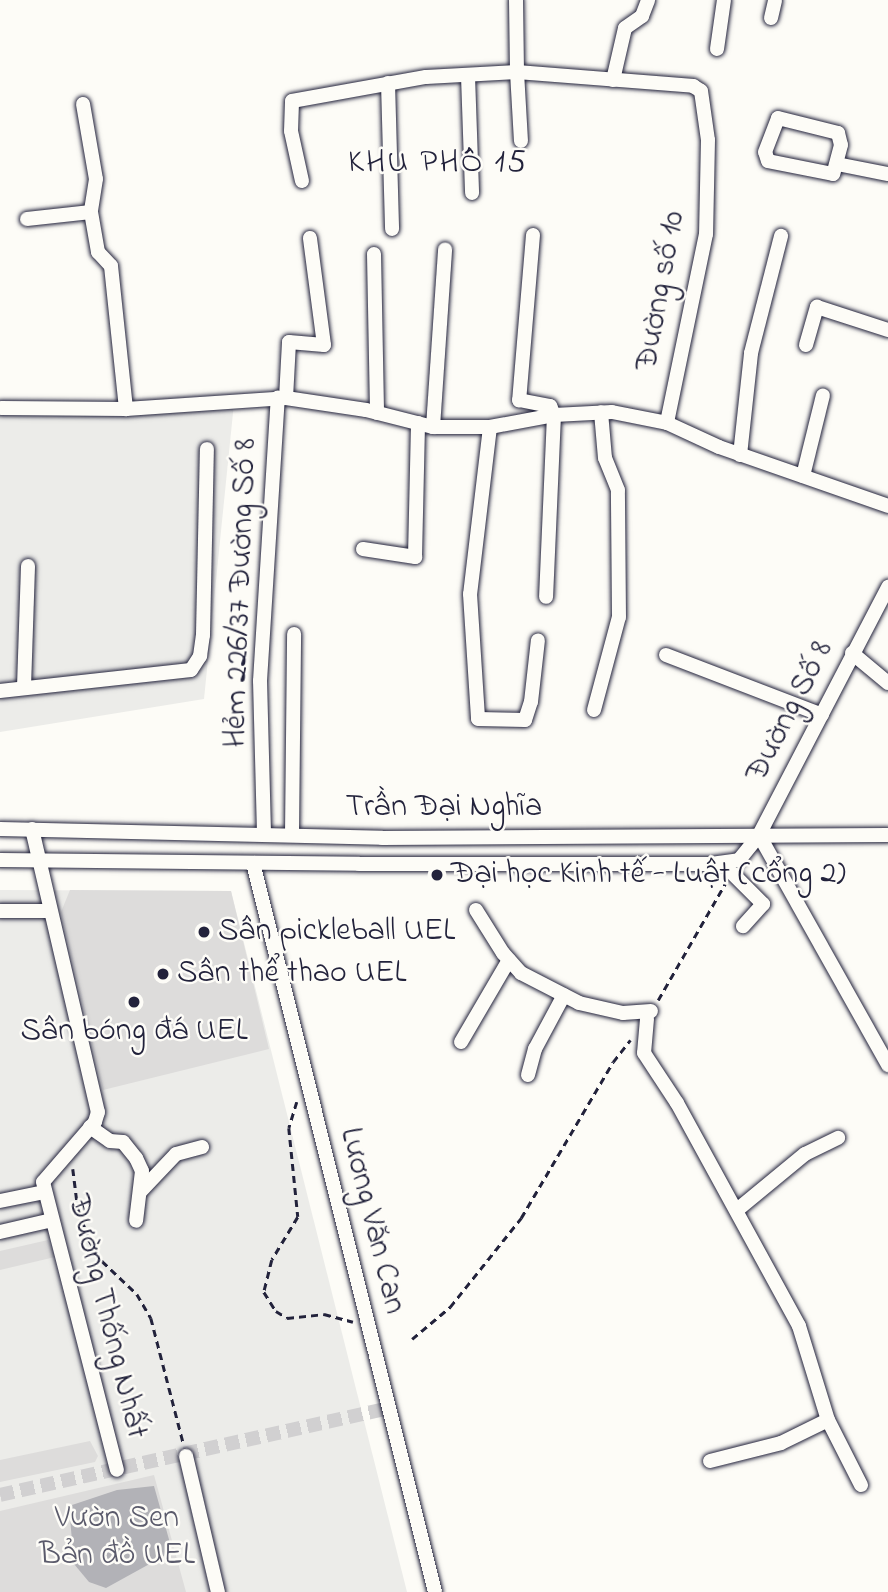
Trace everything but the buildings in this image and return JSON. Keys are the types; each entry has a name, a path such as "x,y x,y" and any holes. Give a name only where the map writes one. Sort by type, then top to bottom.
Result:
{"street":[{"path":"516,0 521,141"},
{"path":"613,80 625,28 642,16 648,0"},
{"path":"717,49 724,0"},
{"path":"771,18 775,0"},
{"name":"Đường số 10","path":"302,181 294,152 290,102 388,83 517,72 693,86 701,91 708,140 706,234 667,423"},
{"path":"468,76 472,193"},
{"path":"388,83 392,229"},
{"path":"83,104 96,179 91,212 98,252 111,267 126,409"},
{"path":"783,118 838,133 837,164 831,175 771,163 765,152 773,123 783,118"},
{"path":"837,164 888,174"},
{"path":"27,219 91,212"},
{"path":"533,235 519,401 550,406 554,415 546,597"},
{"path":"740,454 751,353 781,236"},
{"name":"Hẻm 226/37 Đường Số 8","path":"264,833 260,681 282,398 289,342 324,345 310,238"},
{"path":"433,427 445,249"},
{"path":"374,254 377,413"},
{"path":"806,345 817,307 888,330"},
{"path":"803,476 823,395"},
{"path":"1,408 126,409 282,398 377,413 433,427 490,427 554,415 601,412 667,423 740,454 888,506"},
{"path":"594,710 619,617 618,490 605,458 601,412"},
{"path":"363,550 415,556 418,423"},
{"path":"490,427 470,594 478,719 525,720 531,702 538,640"},
{"path":"0,691 191,670 200,656 203,635 206,449"},
{"path":"24,687 28,566"},
{"name":"Đường Số 8","path":"735,867 759,835 852,653 886,596"},
{"path":"292,834 294,634"},
{"path":"852,653 888,682"},
{"path":"666,655 822,715"},
{"name":"Trần Đại Nghĩa","path":"0,829 361,837 888,835"},
{"path":"32,829 36,861 97,1112 90,1127 110,1141 123,1142 136,1158 142,1171 136,1221"},
{"path":"759,835 888,1065"},
{"path":"359,864 361,837"},
{"name":"Trần Đại Nghĩa","path":"0,860 711,864 735,867"},
{"name":"Lương Văn Can","path":"253,863 435,1592"},
{"path":"735,867 763,904 743,926"},
{"path":"476,910 521,974 564,995 623,1013 649,1015 644,1053 737,1210 799,1326 828,1420 861,1485"},
{"path":"0,911 48,911"},
{"path":"461,1042 509,960"},
{"path":"528,1074 535,1049 564,995"},
{"name":"Đường Thống Nhất","path":"90,1127 43,1182 117,1470"},
{"path":"737,1210 805,1154 838,1138"},
{"path":"140,1192 176,1154 202,1147"},
{"path":"0,1202 45,1192"},
{"path":"0,1232 52,1220"},
{"path":"710,1461 781,1443 828,1420"},
{"name":"Đường Thống Nhất","path":"186,1456 219,1592"}],"path":[{"path":"412,1339 450,1307 521,1218 612,1062 649,1015 735,867"},
{"path":"307,1081 289,1129 298,1217 272,1260 264,1292 275,1311 287,1318 343,1318 373,1342"},
{"path":"72,1148 78,1209 89,1240 102,1261 136,1294 150,1318 186,1456"}],"shaded area":[{"path":"234,403 204,699 0,732 0,408"},
{"path":"0,890 231,891 407,1592 0,1592"},
{"path":"154,1486 170,1543 164,1556 106,1588 89,1582 74,1564 69,1506 117,1490"}],"green space":[{"name":"Sân thể thao UEL","path":"70,890 231,891 269,1049 103,1090 61,912"},
{"path":"48,1240 55,1257 0,1270 0,1251"},
{"path":"90,1441 98,1456 95,1462 0,1482 0,1460"},
{"name":"Vườn Sen Bản đồ UEL","path":"154,1475 186,1592 0,1592 0,1511"}],"tunnel":[{"path":"0,1495 389,1408"}],"place":[{"name":"Đại học Kinh tế - Luật (cổng 2)","path":"437,875"},
{"name":"Sân pickleball UEL","path":"204,932"},
{"name":"Sân thể thao UEL","path":"163,974"},
{"name":"Sân bóng đá UEL","path":"134,1002"}],"district":[{"name":"KHU PHỐ 15","path":"438,164"}]}
